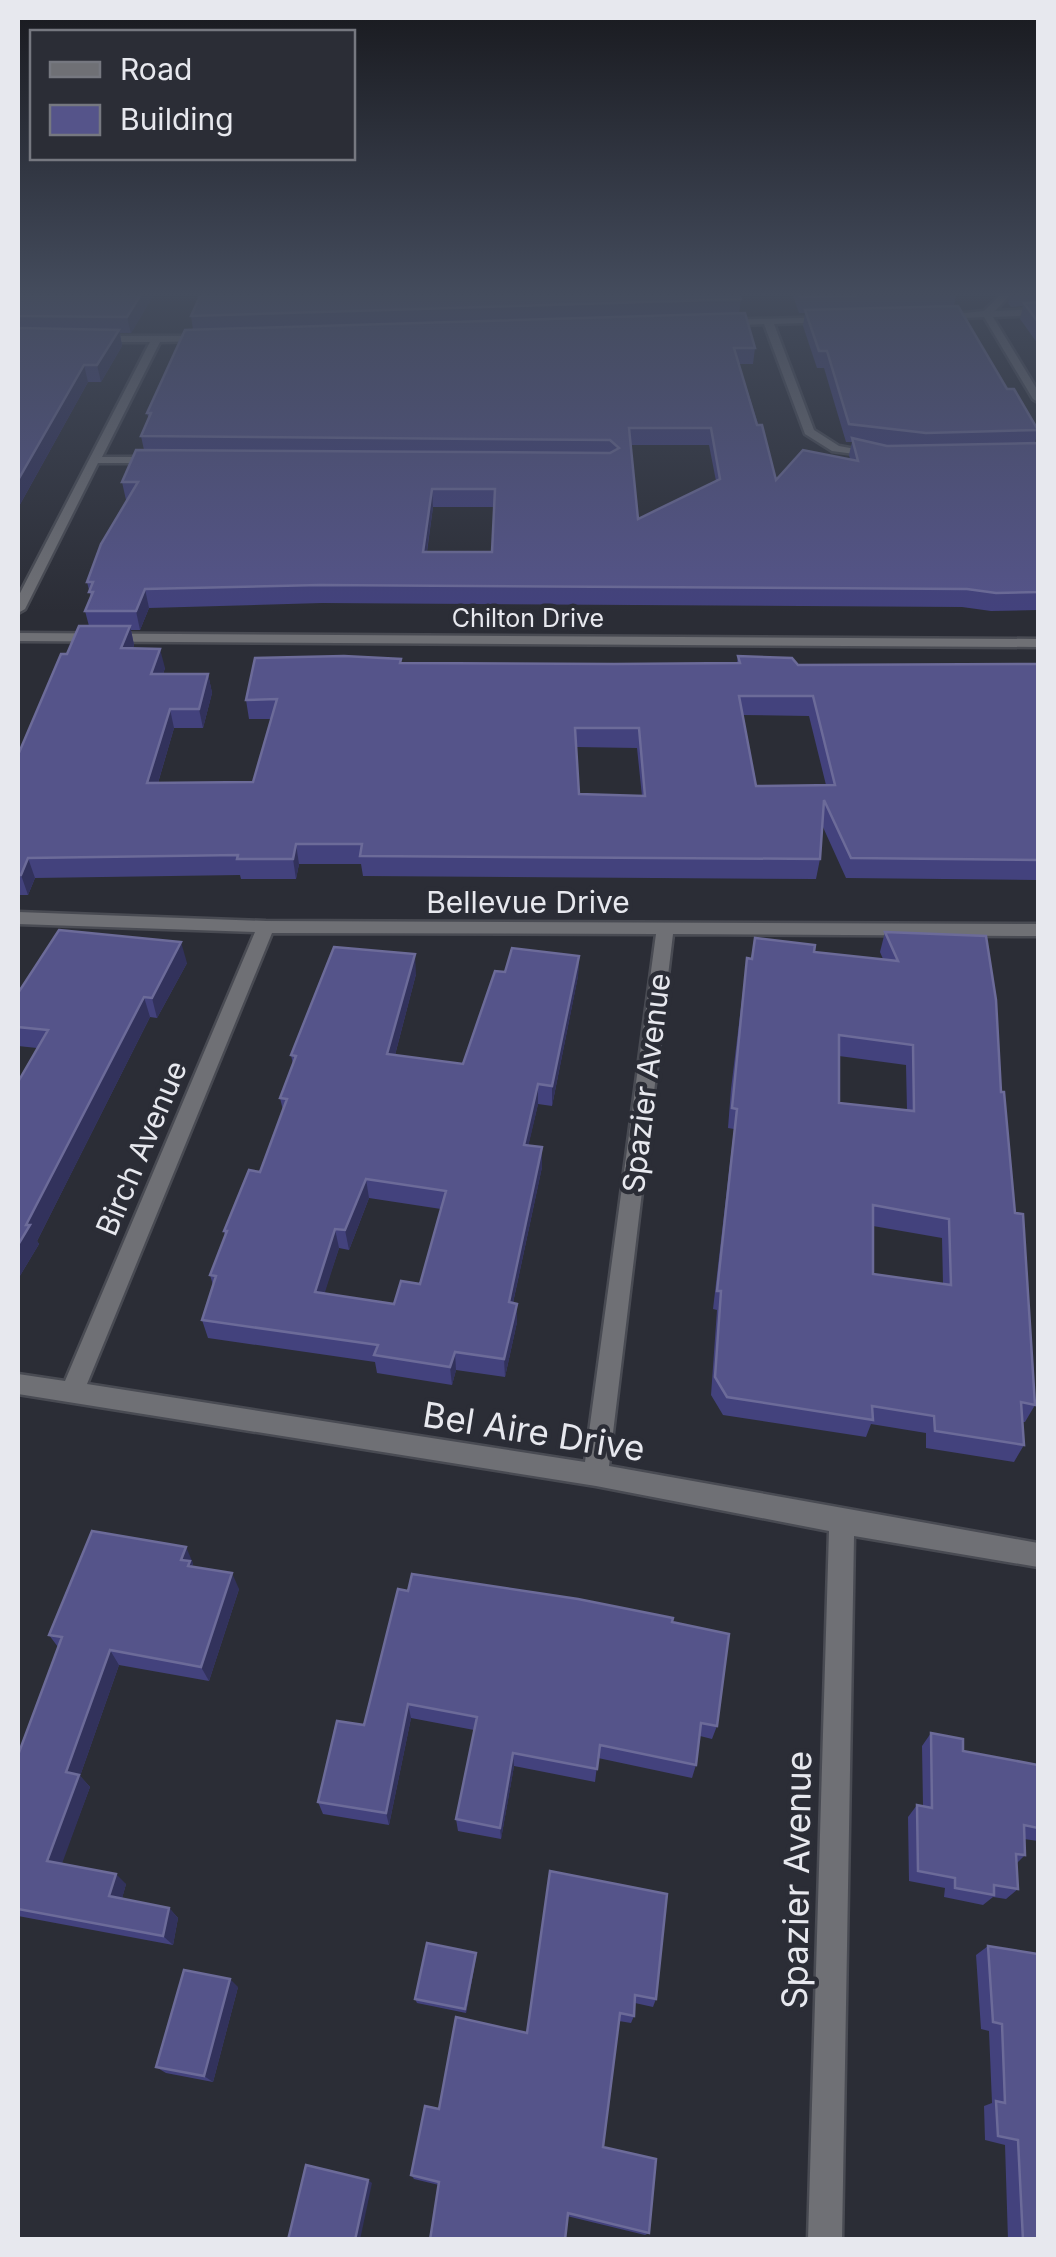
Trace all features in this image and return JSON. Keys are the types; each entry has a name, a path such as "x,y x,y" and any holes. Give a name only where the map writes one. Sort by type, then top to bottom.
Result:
{"street":[{"path":"18,609 126,401"},
{"path":"798,401 809,432 836,449 882,454"},
{"path":"97,460 179,460"},
{"name":"Chilton Drive","path":"18,637 1038,643"},
{"name":"Bellevue Drive","path":"18,918 266,927 1038,930"},
{"name":"Birch Avenue","path":"72,1392 266,927"},
{"name":"Spazier Avenue","path":"596,1474 665,930"},
{"name":"Bel Aire Drive","path":"18,1384 596,1474 842,1522 1038,1554"},
{"name":"Spazier Avenue","path":"825,2240 842,1522"}],"building":[{"path":"18,401 63,401 18,480"},
{"path":"152,401 750,401 757,425 762,425 776,480 803,450 858,461 852,438 887,446 1038,443 1038,592 320,585 145,589 136,611 85,611 93,592 89,592 93,582 87,582 101,544 138,482 122,482 136,450 610,453 619,448 610,440 141,436 151,413 147,413","holes":["629,428 711,428 720,479 638,519","432,489 495,489 492,552 423,552"]},
{"path":"842,401 1021,401 1038,430 926,433 849,424"},
{"path":"79,626 130,626 121,648 160,649 151,674 208,674 199,709 170,709 147,783 253,782 277,699 246,700 255,658 344,656 401,659 400,663 614,664 740,663 738,656 792,658 798,665 1038,664 1038,860 851,858 824,800 820,859 360,856 362,844 296,844 293,859 237,859 238,855 28,858 18,875 18,755 61,654 67,654","holes":["739,696 813,696 835,785 756,786","575,728 639,728 645,796 579,794"]},
{"path":"59,930 181,942 152,998 144,997 18,1245 18,1082 48,1030 18,1027 18,993"},
{"path":"885,932 986,936 996,1000 1001,1092 1015,1213 1023,1214 1035,1405 1021,1402 1024,1445 935,1431 934,1416 872,1406 873,1420 727,1397 715,1377 721,1291 717,1291 737,1109 732,1108 747,958 752,959 755,938 815,945 814,952 898,961","holes":["839,1035 913,1045 914,1111 839,1103","873,1205 949,1219 951,1285 873,1274"]},
{"path":"334,947 415,954 387,1054 463,1064 495,971 505,972 512,948 579,956 552,1086 538,1084 524,1145 542,1147 509,1302 517,1304 504,1359 455,1352 450,1367 374,1355 378,1345 202,1320 216,1276 210,1275 224,1231 249,1170 260,1172 287,1099 280,1098 296,1056 291,1055","holes":["366,1179 446,1191 420,1284 401,1281 394,1304 315,1292 335,1229 345,1230"]},
{"path":"92,1531 186,1547 181,1560 190,1561 188,1566 232,1573 201,1667 110,1650 66,1772 79,1775 47,1861 116,1874 109,1896 169,1908 163,1936 18,1909 18,1755 62,1637 49,1635"},
{"path":"412,1574 578,1599 729,1634 717,1726 701,1723 696,1765 600,1745 597,1769 513,1753 500,1828 456,1819 477,1717 408,1704 386,1813 318,1802 337,1721 364,1725 398,1589 408,1591"},
{"path":"931,1733 963,1739 963,1751 1038,1765 1038,1828 1024,1825 1025,1855 1016,1854 1018,1889 994,1885 994,1895 955,1888 955,1878 918,1871 917,1805 932,1808"},
{"path":"550,1871 667,1894 656,1999 635,1995 634,2016 620,2013 603,2147 656,2159 649,2233 568,2213 565,2240 430,2240 439,2182 411,2175 425,2106 439,2109 456,2017 527,2033"},
{"path":"427,1943 476,1953 465,2009 415,1999"},
{"path":"988,1946 1038,1954 1038,2240 1023,2240 1018,2140 998,2136 996,2101 1005,2103 1002,2024 993,2022"},
{"path":"184,1970 230,1979 204,2076 156,2067"},
{"path":"306,2165 368,2180 355,2240 288,2240"}]}
